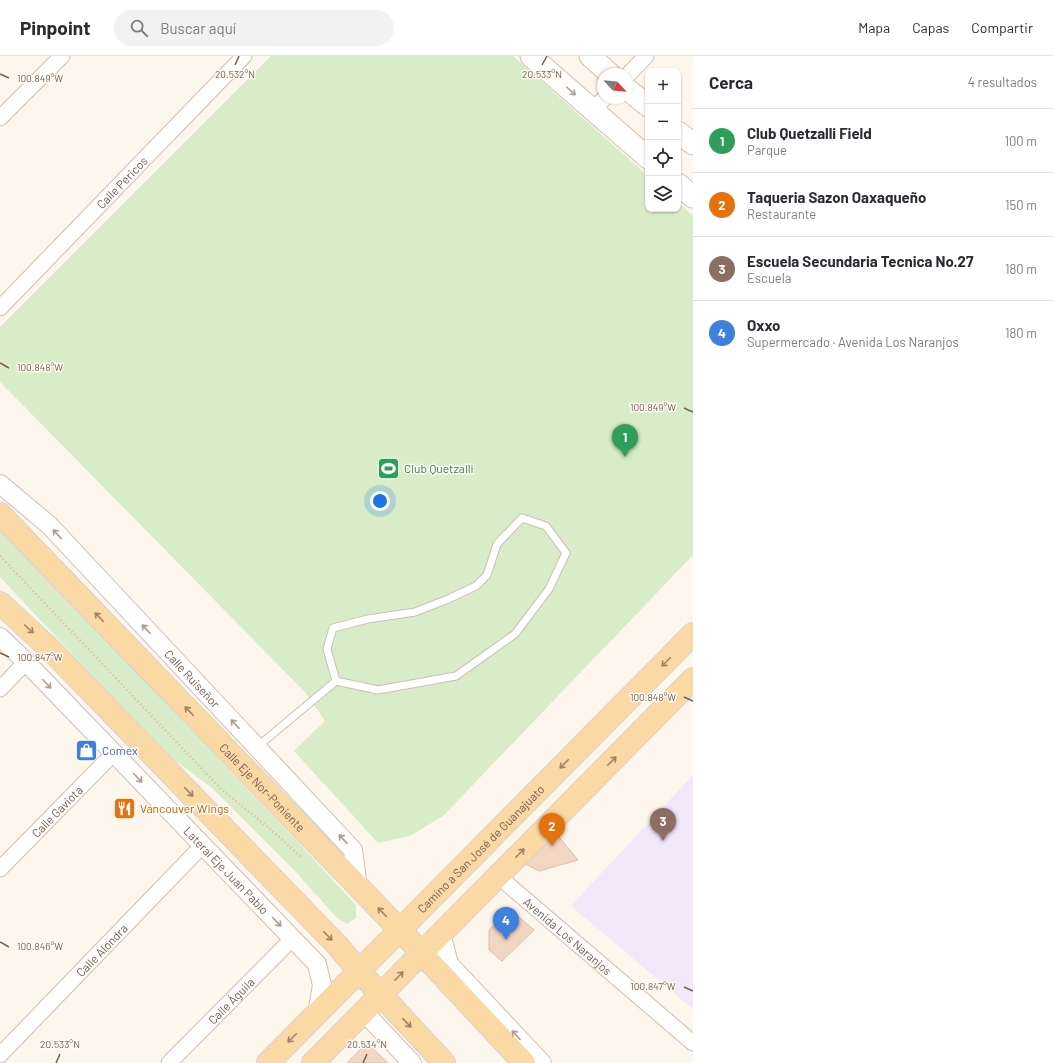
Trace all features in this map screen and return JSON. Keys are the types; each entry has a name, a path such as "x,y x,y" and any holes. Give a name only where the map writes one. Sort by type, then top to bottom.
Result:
{"main road":[{"path":"531,56 597,103"},
{"path":"590,56 603,68"},
{"path":"633,94 646,104"},
{"path":"599,104 645,155"},
{"path":"681,134 693,144"},
{"name":"Calle Eje Nor-Poniente","path":"0,514 400,930 524,1063"},
{"path":"0,603 53,652 337,945 444,1063"},
{"name":"Camino a San José de Guanajuato","path":"268,1063 693,634"},
{"path":"313,1063 693,679"}],"street":[{"path":"0,118 62,56"},
{"name":"Calle Pericos","path":"0,308 244,56"},
{"path":"633,70 646,56"},
{"name":"Calle Ruiseñor","path":"0,484 49,525 353,850 358,888"},
{"name":"Lateral Eje Juan Pablo","path":"0,637 26,662 317,964 322,985 317,1014"},
{"path":"0,689 26,662"},
{"name":"Calle Gaviota","path":"0,869 114,753"},
{"name":"Calle Alondra","path":"0,1056 203,845"},
{"name":"Avenida Los Naranjos","path":"498,876 693,1043"},
{"path":"441,933 449,964 542,1063"},
{"name":"Calle Águila","path":"169,1063 293,938"},
{"path":"364,1012 412,1063"}],"lane":[{"path":"522,518 546,526 566,554 548,589 515,634 456,676 378,690 336,680 328,649 333,628 368,619 415,612 476,586 487,575 497,544 522,518"},
{"path":"257,747 336,680"}],"path":[{"path":"0,556 221,789 269,828 305,861"}],"shaded area":[{"path":"693,775 693,1009 571,906"}],"green space":[{"name":"Club Quetzalli","path":"271,56 513,56 645,173 645,212 681,212 681,205 693,216 693,555 443,816 410,836 378,843 294,751 325,721 306,693 0,382 0,327"},
{"path":"0,531 49,577 183,722 356,905 356,918 347,924 337,918 293,869 212,788 173,759 0,577"}],"building":[{"path":"555,832 578,860 539,871 520,861"},
{"path":"511,910 534,930 502,961 489,950 489,930"},
{"path":"367,1043 388,1063 347,1063"}],"place":[{"name":"Club Quetzalli Field","path":"625,457"},
{"name":"Club Quetzalli","path":"389,468"},
{"name":"Comex","path":"87,750"},
{"name":"Vancouver Wings","path":"125,808"},
{"name":"Escuela Secundaria Tecnica No.27","path":"663,841"},
{"name":"Taqueria Sazon Oaxaqueño","path":"552,846"},
{"name":"Oxxo","path":"506,940"}]}
